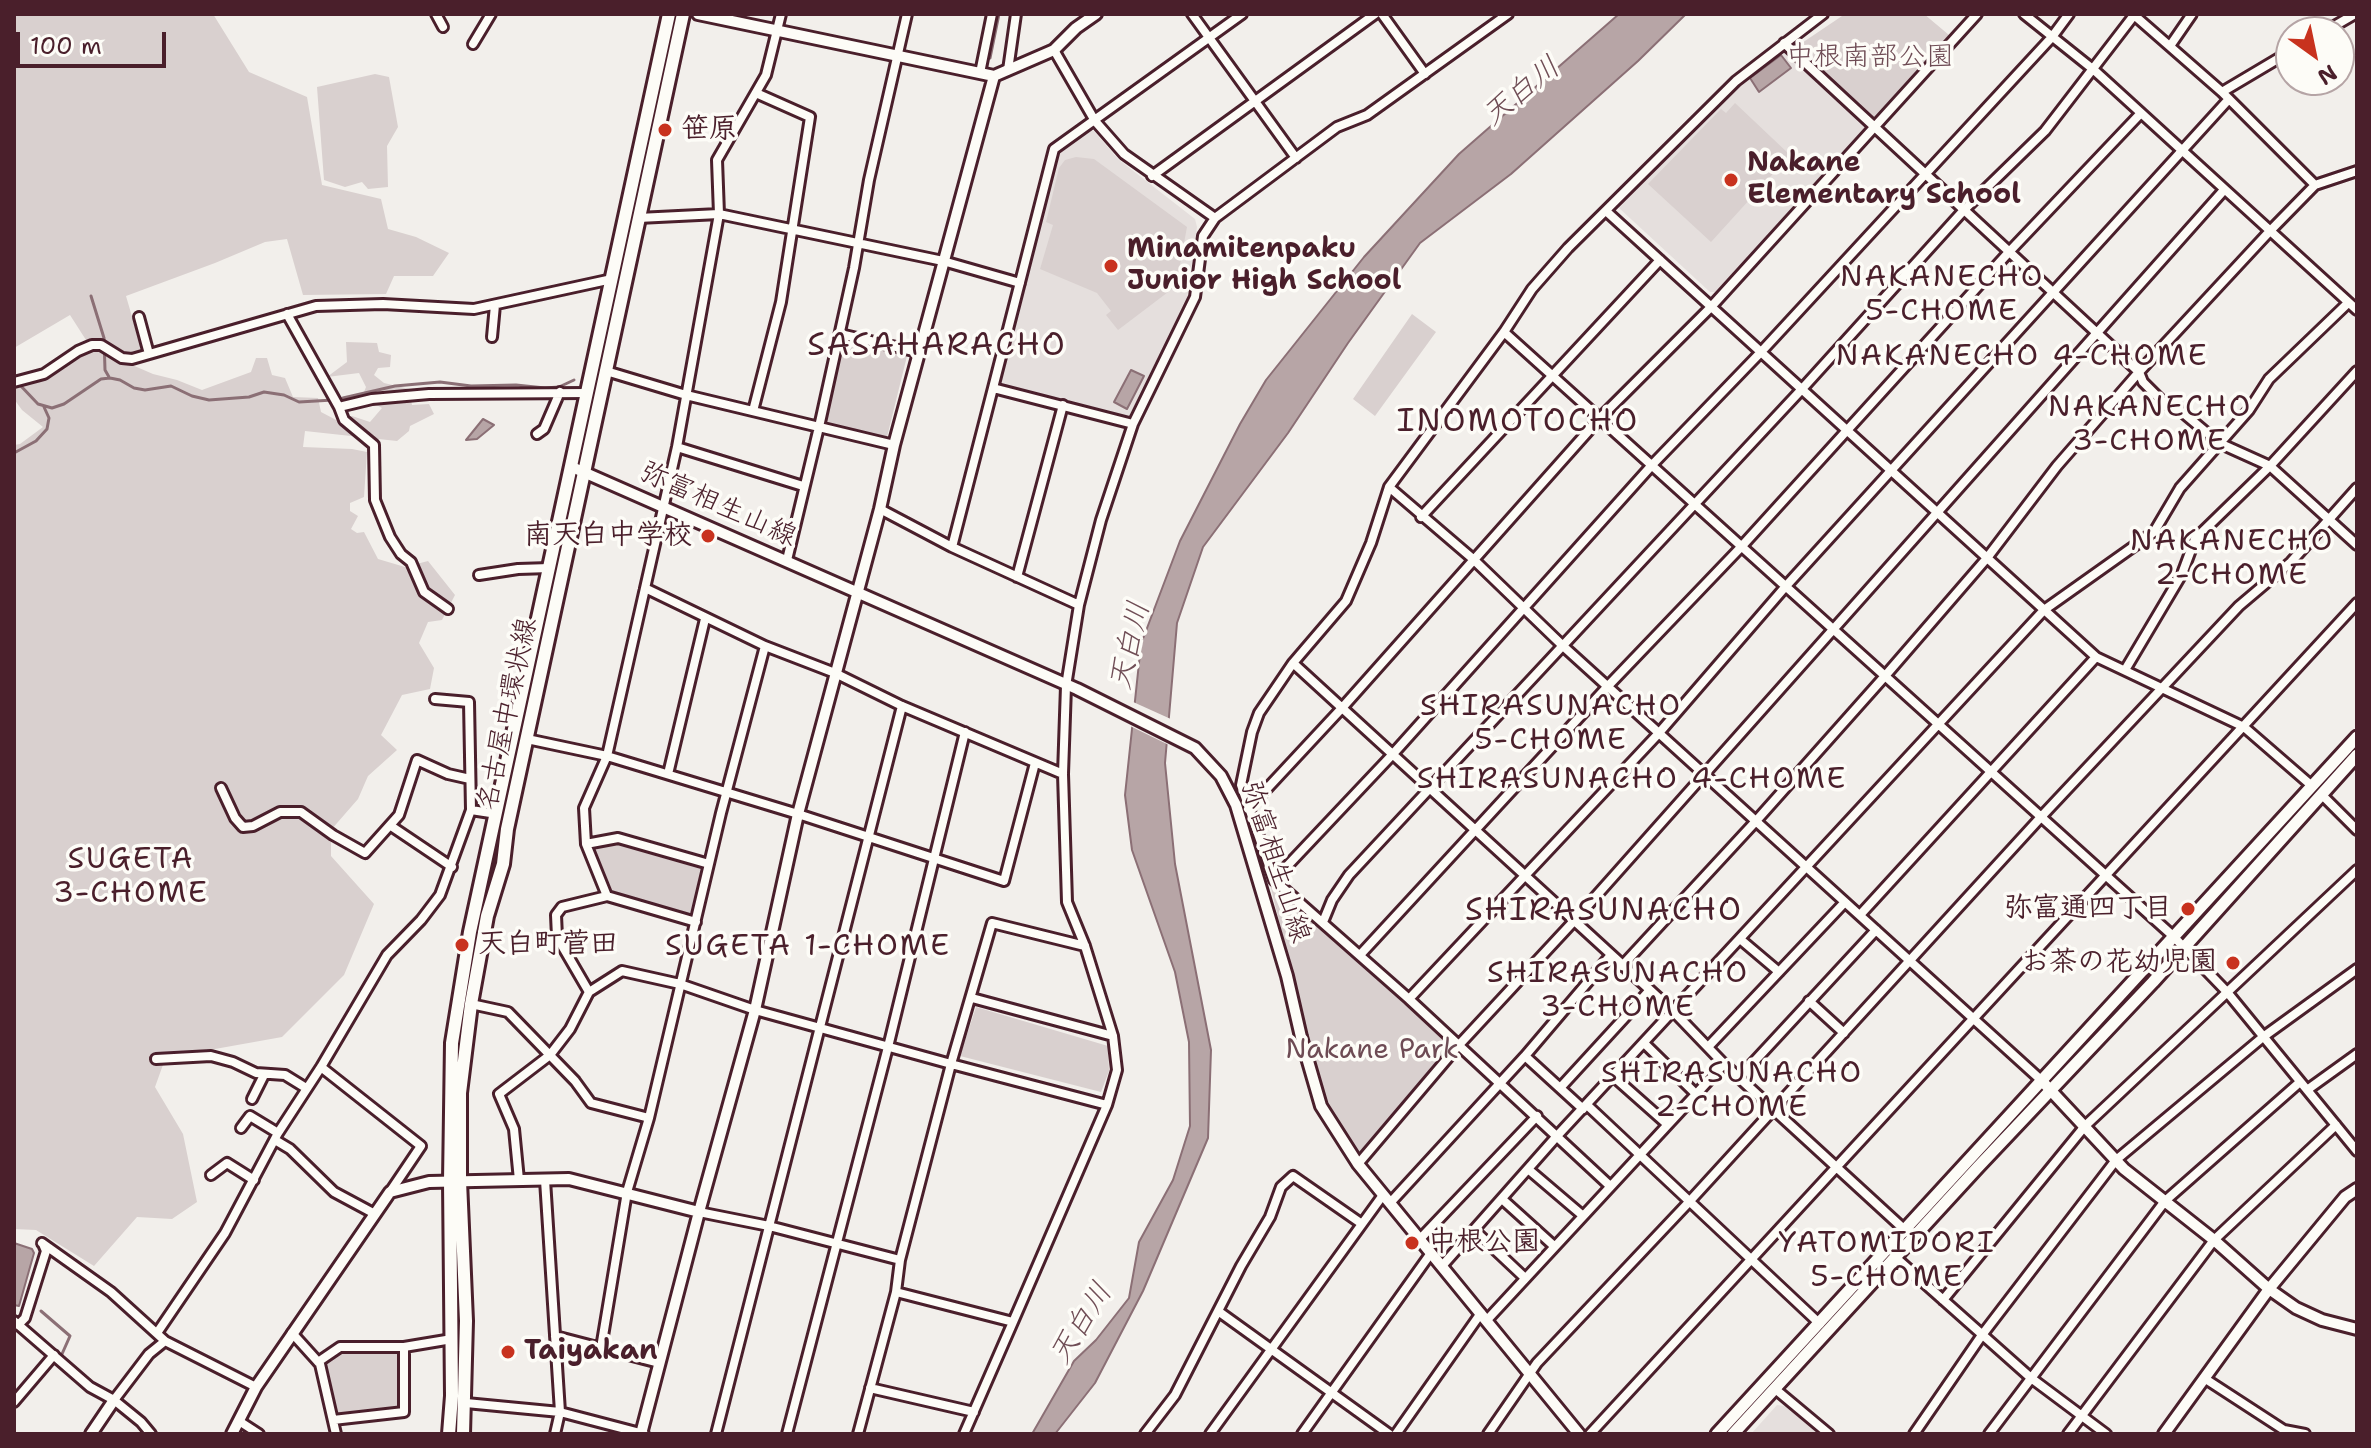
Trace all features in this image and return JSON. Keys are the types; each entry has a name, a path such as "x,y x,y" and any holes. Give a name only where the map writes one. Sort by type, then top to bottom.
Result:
{"main road":[{"name":"名古屋中環状線","path":"449,1434 455,1181 460,1093 471,1004 487,916 503,864 507,829 527,739 578,470 588,393 669,14"},
{"name":"名古屋中環状線","path":"463,1434 466,1321 455,1181 452,1043 470,932 550,568 606,371 683,14"},
{"path":"1733,1434 2185,947 2357,737"},
{"path":"1717,1434 2173,936 2316,790 2357,755"}],"street":[{"path":"436,14 443,27"},
{"path":"473,44 491,14"},
{"path":"698,14 994,76 1054,50 1096,14"},
{"path":"607,896 586,844 584,808 607,756 677,447 719,214 717,160 766,75 781,14"},
{"path":"787,560 840,334 869,180 907,14"},
{"path":"980,73 992,14"},
{"path":"1192,14 1296,158"},
{"path":"952,547 1054,149 1242,14"},
{"path":"1152,176 1375,14"},
{"path":"1382,14 1425,74"},
{"path":"964,1434 1107,1105 1117,1070 1113,1036 1085,946 1067,902 1063,774 1079,605 1101,520 1133,424 1195,297 1203,236 1215,218 1337,127 1367,115 1508,14"},
{"path":"1609,1185 1409,999 1274,880 1241,785 1252,732 1268,697 1346,601 1371,543 1389,487 1504,332 1532,289 1568,248 1736,81 1823,14"},
{"path":"1248,809 1600,418 1711,307 1977,14"},
{"path":"2024,14 2094,70 2357,310"},
{"path":"1274,880 1392,755 1652,465 1761,352 2052,37 2069,14"},
{"path":"1323,922 1332,900 1349,875 1802,389 1964,210 2045,131 2135,14 2225,96 2315,185"},
{"path":"2170,46 2192,14"},
{"path":"1008,70 1017,15"},
{"path":"1784,43 2139,372 2143,382 2162,401 2182,412 2219,443 2270,466 2357,545"},
{"path":"1054,50 1095,121 1124,154 1215,218"},
{"path":"1409,999 1659,733 1786,586 2182,151 2225,96 2275,62"},
{"path":"466,1403 560,1412 642,1434 755,1010 798,814 880,509 918,352 994,76"},
{"path":"753,411 781,302 810,117 756,93"},
{"path":"1360,955 2141,113"},
{"path":"1622,966 1885,676 1987,558 2057,466 2139,372 2315,185 2357,171"},
{"path":"1358,1164 1458,1046 1573,922 2224,190"},
{"path":"1606,211 2096,657 2244,727 2357,830"},
{"path":"638,218 719,214 943,261 1020,283"},
{"path":"1421,517 1660,260"},
{"path":"14,382 44,374 92,345 101,345 122,358 132,359 287,314 335,305 383,304 453,309 495,305 613,279"},
{"path":"1442,1266 1557,1136 2044,610 2154,532 2180,488 2249,410 2269,379 2348,303"},
{"path":"492,337 495,305"},
{"path":"287,314 344,420 374,445 375,500 390,537 401,554 411,562 424,592 448,609"},
{"path":"139,317 149,354"},
{"path":"1504,332 2185,947 2227,992 2357,1151"},
{"path":"840,334 918,352"},
{"path":"606,371 686,395 894,445"},
{"path":"2125,670 2182,574 2195,539 2270,466 2357,371"},
{"path":"993,388 1133,424"},
{"path":"537,434 544,429 560,392"},
{"path":"339,407 401,396 588,393"},
{"path":"1017,577 1063,405"},
{"path":"677,447 803,486"},
{"name":"弥富相生山線","path":"578,470 1072,688 1195,748 1221,776 1236,805 1287,976 1321,1106 1358,1164 1579,1434"},
{"path":"1389,487 1525,606 1563,646 2051,1089 2116,1160 2269,1289 2296,1308 2322,1320 2357,1329"},
{"path":"1488,1434 1530,1373 2041,817 2239,606 2291,562 2357,488"},
{"path":"880,509 952,547 1079,605"},
{"path":"479,575 550,568"},
{"path":"645,588 765,646 835,673 902,706 1063,774"},
{"path":"1590,1434 2357,603"},
{"path":"668,774 705,619"},
{"path":"601,1348 627,1192 649,1118 765,646"},
{"path":"1860,915 2096,657"},
{"path":"1293,663 1674,1012 1724,1064 1906,1231"},
{"path":"157,1333 225,1233 277,1137 387,955 440,895 471,810 469,702 435,699"},
{"path":"716,1434 902,706"},
{"path":"787,1434 888,1047 965,732"},
{"path":"527,739 607,756 668,774 1004,881 1035,763"},
{"path":"221,788 235,818 243,827 253,826 280,812 301,812 365,853 399,815 417,760 448,774 470,779"},
{"path":"471,810 497,814"},
{"path":"391,826 452,867"},
{"path":"586,844 618,838 709,864"},
{"path":"1943,1300 2085,1126 2357,870"},
{"path":"589,992 557,937 556,915 562,907 607,896 696,922"},
{"path":"1708,1047 1845,902"},
{"path":"858,1434 951,1064 992,923 1085,946"},
{"path":"1739,1078 1876,930"},
{"path":"1740,939 1779,972"},
{"path":"1210,1434 1362,1224 1525,1056 1610,956"},
{"path":"1914,1434 1982,1335 2116,1160 2263,1037 2357,969"},
{"path":"519,1180 514,1129 499,1094 550,1055 570,1029 589,992 622,971 680,984 755,1010 1107,1105"},
{"path":"1560,1088 1649,991"},
{"path":"972,998 1113,1036"},
{"path":"1809,1001 1844,1033"},
{"path":"471,1004 508,1012 575,1081 591,1103 649,1118"},
{"path":"1645,1044 1696,1094"},
{"path":"2307,1090 2357,1054"},
{"path":"156,1059 211,1056 264,1075 285,1075 306,1088"},
{"path":"1525,1056 1638,1154 1820,1324"},
{"path":"1396,1434 1484,1316 1525,1278 1724,1064"},
{"path":"232,1434 256,1387 421,1146 321,1067"},
{"path":"252,1099 264,1075"},
{"path":"1614,1077 1667,1124"},
{"path":"1989,1434 2165,1201 2300,1082"},
{"path":"241,1128 250,1116 277,1137 334,1192 375,1214"},
{"path":"1420,1239 1537,1116"},
{"path":"2068,1434 2214,1240 2336,1125"},
{"path":"211,1175 227,1163 254,1180"},
{"path":"1528,1169 1582,1215"},
{"path":"1145,1434 1175,1395 1270,1217 1281,1187 1293,1176 1362,1224"},
{"path":"390,1192 429,1182 569,1179 900,1260"},
{"path":"545,1180 560,1412 555,1434"},
{"path":"2164,1434 2269,1289 2345,1197 2357,1189"},
{"path":"1502,1199 1554,1246"},
{"path":"1474,1230 1525,1278"},
{"path":"151,1434 141,1422 114,1400 90,1387 16,1323 25,1318 46,1251 42,1243 111,1292 165,1341 256,1387"},
{"path":"1302,1434 1431,1253"},
{"path":"1895,1257 2031,1378 2106,1434"},
{"path":"896,1292 1013,1322"},
{"path":"1218,1311 1389,1434"},
{"path":"292,1333 318,1362 336,1434"},
{"path":"555,1336 659,1363"},
{"path":"318,1362 340,1347 404,1347 452,1339"},
{"path":"91,1434 149,1354 165,1341"},
{"path":"333,1420 404,1412 404,1347"},
{"path":"14,1402 54,1355"},
{"path":"2204,1378 2284,1430 2305,1434"},
{"path":"870,1388 974,1412"},
{"path":"1774,1388 1829,1434"},
{"path":"239,1421 259,1434"}],"shaded area":[{"name":"天白川","path":"1619,14 1686,14 1511,174 1420,243 1288,433 1203,547 1177,623 1165,763 1175,864 1211,1050 1208,1138 1143,1291 1095,1383 1055,1434 1032,1434 1074,1361 1096,1340 1129,1298 1139,1242 1173,1180 1190,1126 1189,1042 1175,972 1132,850 1125,795 1141,644 1180,541 1266,380 1364,257 1459,154"},
{"name":"Nakane Elementary School","path":"1780,51 1786,52 1866,124 1866,128 1715,292 1710,292 1619,208 1619,203 1748,76"},
{"path":"1781,55 1791,68 1759,92 1750,78"},
{"name":"Minamitenpaku Junior High School","path":"1089,130 1094,131 1118,159 1195,219 1197,227 1187,299 1163,354 1128,418 1002,386 999,381 1059,151"},
{"path":"1131,370 1144,376 1127,409 1114,402"},
{"path":"483,419 494,425 477,439 466,440"},
{"path":"14,1243 32,1249 34,1253 19,1306 14,1305"},
{"path":"1777,1405 1785,1406 1819,1434 1751,1434"}],"green space":[{"path":"14,14 213,14 249,72 307,97 322,185 381,199 388,229 416,237 449,253 433,276 394,276 386,294 303,295 287,239 265,242 126,296 142,351 124,353 101,341 86,340 70,315 14,348"},
{"name":"中根南部公園","path":"1845,14 1924,14 1949,35 1872,119 1793,49"},
{"path":"375,74 389,77 398,127 387,146 388,187 368,189 362,182 345,187 324,180 317,87"},
{"path":"1735,103 1790,155 1711,242 1648,184 1721,109 1726,113"},
{"path":"1076,157 1094,159 1187,227 1176,286 1118,330 1106,315 1111,311 1097,293 1040,269 1053,225 1046,222 1059,168 1065,160"},
{"path":"1412,314 1436,332 1375,416 1353,399"},
{"path":"846,340 905,351 907,356 887,437 882,439 827,426 825,421 842,342"},
{"path":"346,342 377,343 379,352 391,355 390,367 378,368 374,375 384,383 409,389 412,405 429,404 434,414 410,426 409,431 397,441 305,431 303,447 367,452 364,497 350,503 350,511 358,516 351,529 357,533 364,532 378,559 405,567 428,561 455,595 442,620 428,622 419,643 434,668 430,689 402,695 381,735 397,750 368,776 358,799 331,830 331,856 374,904 344,975 282,1037 215,1049 175,1052 164,1062 155,1087 183,1134 197,1202 172,1219 137,1217 94,1266 36,1230 14,1229 14,445 43,427 14,399 14,387 47,379 92,350 202,390 251,372 256,358 267,358 272,375 285,378 293,397 318,398 321,412 340,422 352,416 370,422 382,408 362,397 366,387 359,373 327,377 347,362"},
{"path":"600,845 619,845 701,866 704,870 694,910 689,913 610,891 595,851"},
{"name":"Nakane Park","path":"1269,880 1455,1045 1359,1159 1324,1105"},
{"path":"976,1007 1108,1046 1109,1071 1101,1092 960,1056"},
{"path":"398,1350 402,1355 401,1406 398,1410 340,1417 335,1414 325,1360 342,1351"}],"pier":[{"path":"1131,701 1173,720 1171,746 1128,725"}],"waterway":[{"path":"990,58 999,14"},
{"path":"91,296 104,338 105,370 109,377"},
{"path":"19,384 38,404 52,408 64,404 101,379 110,378 145,390 171,386 209,400 249,397 264,392 284,395 299,402 333,400"},
{"path":"343,398 395,386 440,382 545,388 559,387 574,380"},
{"path":"14,453 36,441 47,429 49,418 44,407"},
{"path":"41,1311 70,1336 62,1354"}],"place":[{"name":"笹原","path":"665,130"},
{"name":"Nakane Elementary School","path":"1731,180"},
{"name":"Minamitenpaku Junior High School","path":"1111,266"},
{"name":"南天白中学校","path":"708,536"},
{"name":"弥富通四丁目","path":"2188,909"},
{"name":"天白町菅田","path":"462,945"},
{"name":"お茶の花幼児園","path":"2233,963"},
{"name":"中根公園","path":"1412,1243"},
{"name":"Taiyakan","path":"508,1352"}],"district":[{"name":"NAKANECHO 5-CHOME","path":"1942,295"},
{"name":"SASAHARACHO","path":"937,347"},
{"name":"NAKANECHO 4-CHOME","path":"2022,357"},
{"name":"INOMOTOCHO","path":"1518,423"},
{"name":"NAKANECHO 3-CHOME","path":"2150,425"},
{"name":"NAKANECHO 2-CHOME","path":"2232,559"},
{"name":"SHIRASUNACHO 5-CHOME","path":"1551,724"},
{"name":"SHIRASUNACHO 4-CHOME","path":"1632,780"},
{"name":"SUGETA 3-CHOME","path":"131,877"},
{"name":"SHIRASUNACHO","path":"1604,912"},
{"name":"SUGETA 1-CHOME","path":"808,947"},
{"name":"SHIRASUNACHO 3-CHOME","path":"1618,991"},
{"name":"SHIRASUNACHO 2-CHOME","path":"1732,1091"},
{"name":"YATOMIDORI 5-CHOME","path":"1887,1261"}]}
